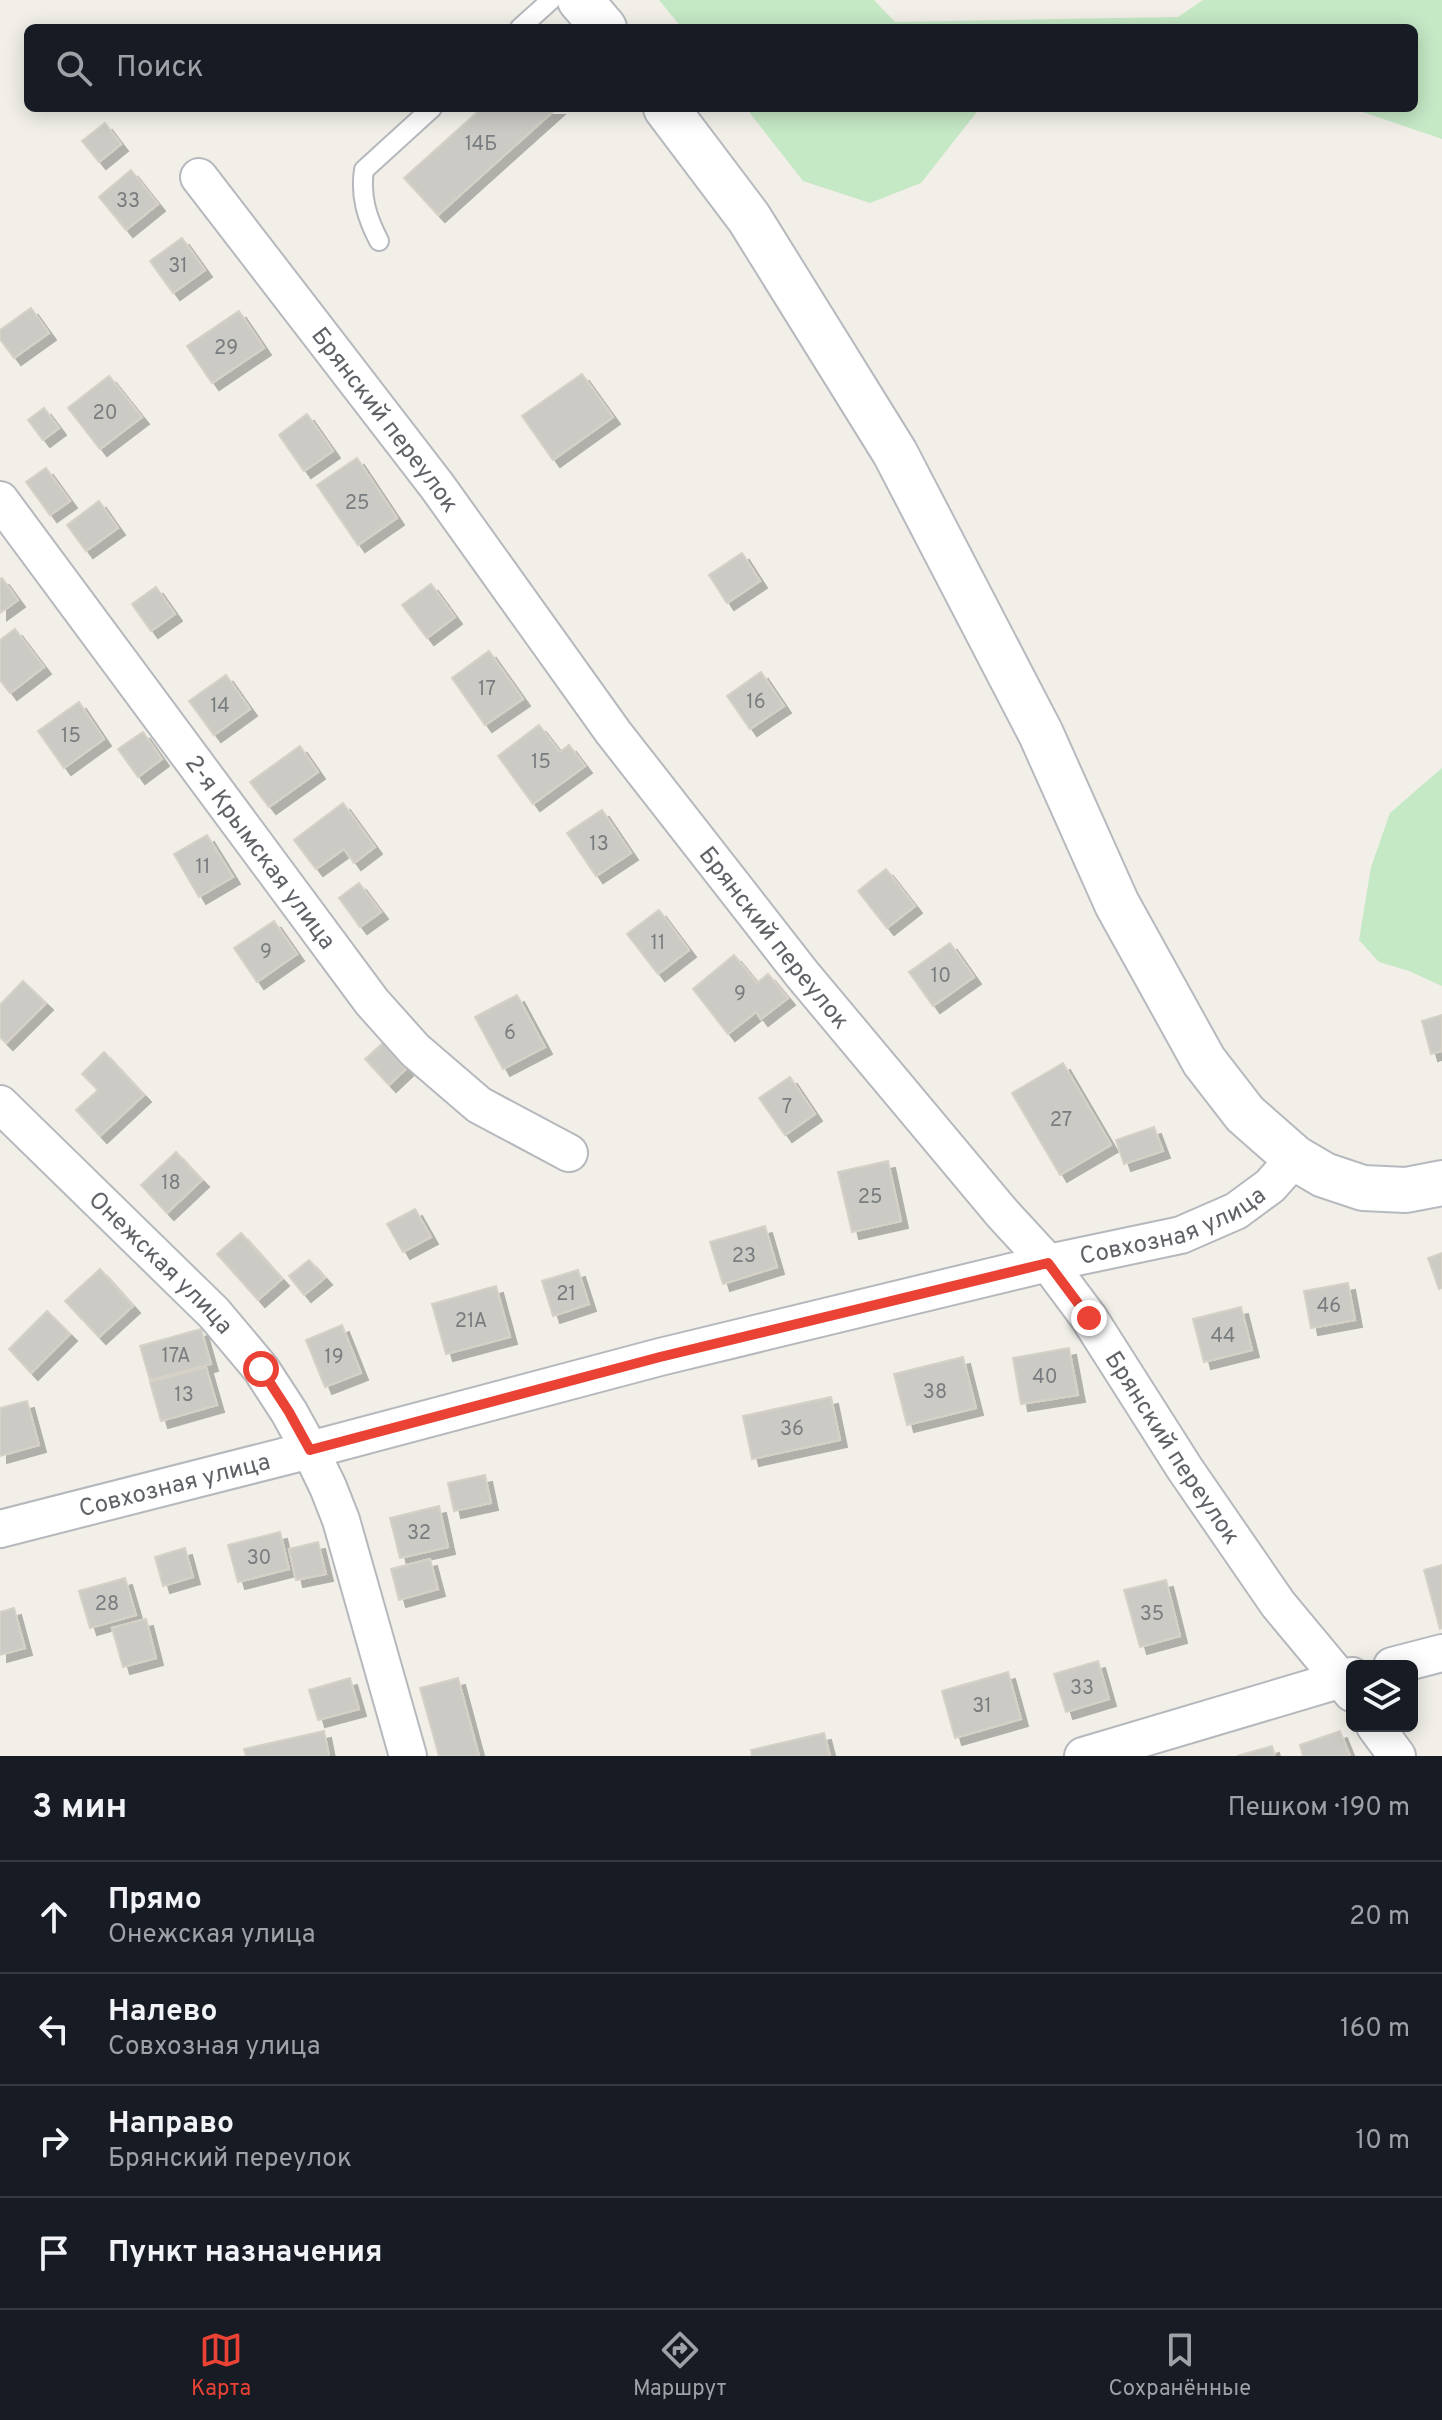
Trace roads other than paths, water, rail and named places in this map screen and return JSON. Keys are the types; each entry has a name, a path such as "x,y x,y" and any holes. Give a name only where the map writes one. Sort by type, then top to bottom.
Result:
{"main road":[{"path":"580,0 601,24"},
{"path":"669,112 749,218 895,453 1041,734 1117,904 1204,1061 1245,1114 1295,1158 1324,1175 1363,1188 1406,1190 1442,1183"}],"street":[{"name":"Брянский переулок","path":"199,177 437,486 613,732 792,962 1002,1213 1048,1263 1089,1318 1185,1469 1278,1604 1346,1680"},
{"name":"2-я Крымская улица","path":"0,500 372,1002 415,1050 479,1105 569,1153"},
{"name":"Онежская улица","path":"0,1104 214,1313 261,1369 289,1412 328,1487 341,1520 408,1756"},
{"name":"Совхозная улица","path":"0,1529 660,1357 1048,1263 1181,1235 1236,1211 1270,1186 1295,1158"},
{"path":"1415,1660 1442,1653"},
{"path":"1083,1756 1346,1684"},
{"path":"1379,1732 1397,1756"}],"lane":[{"path":"524,24 551,0"},
{"path":"379,241 368,220 363,199 364,170 428,112"}]}
